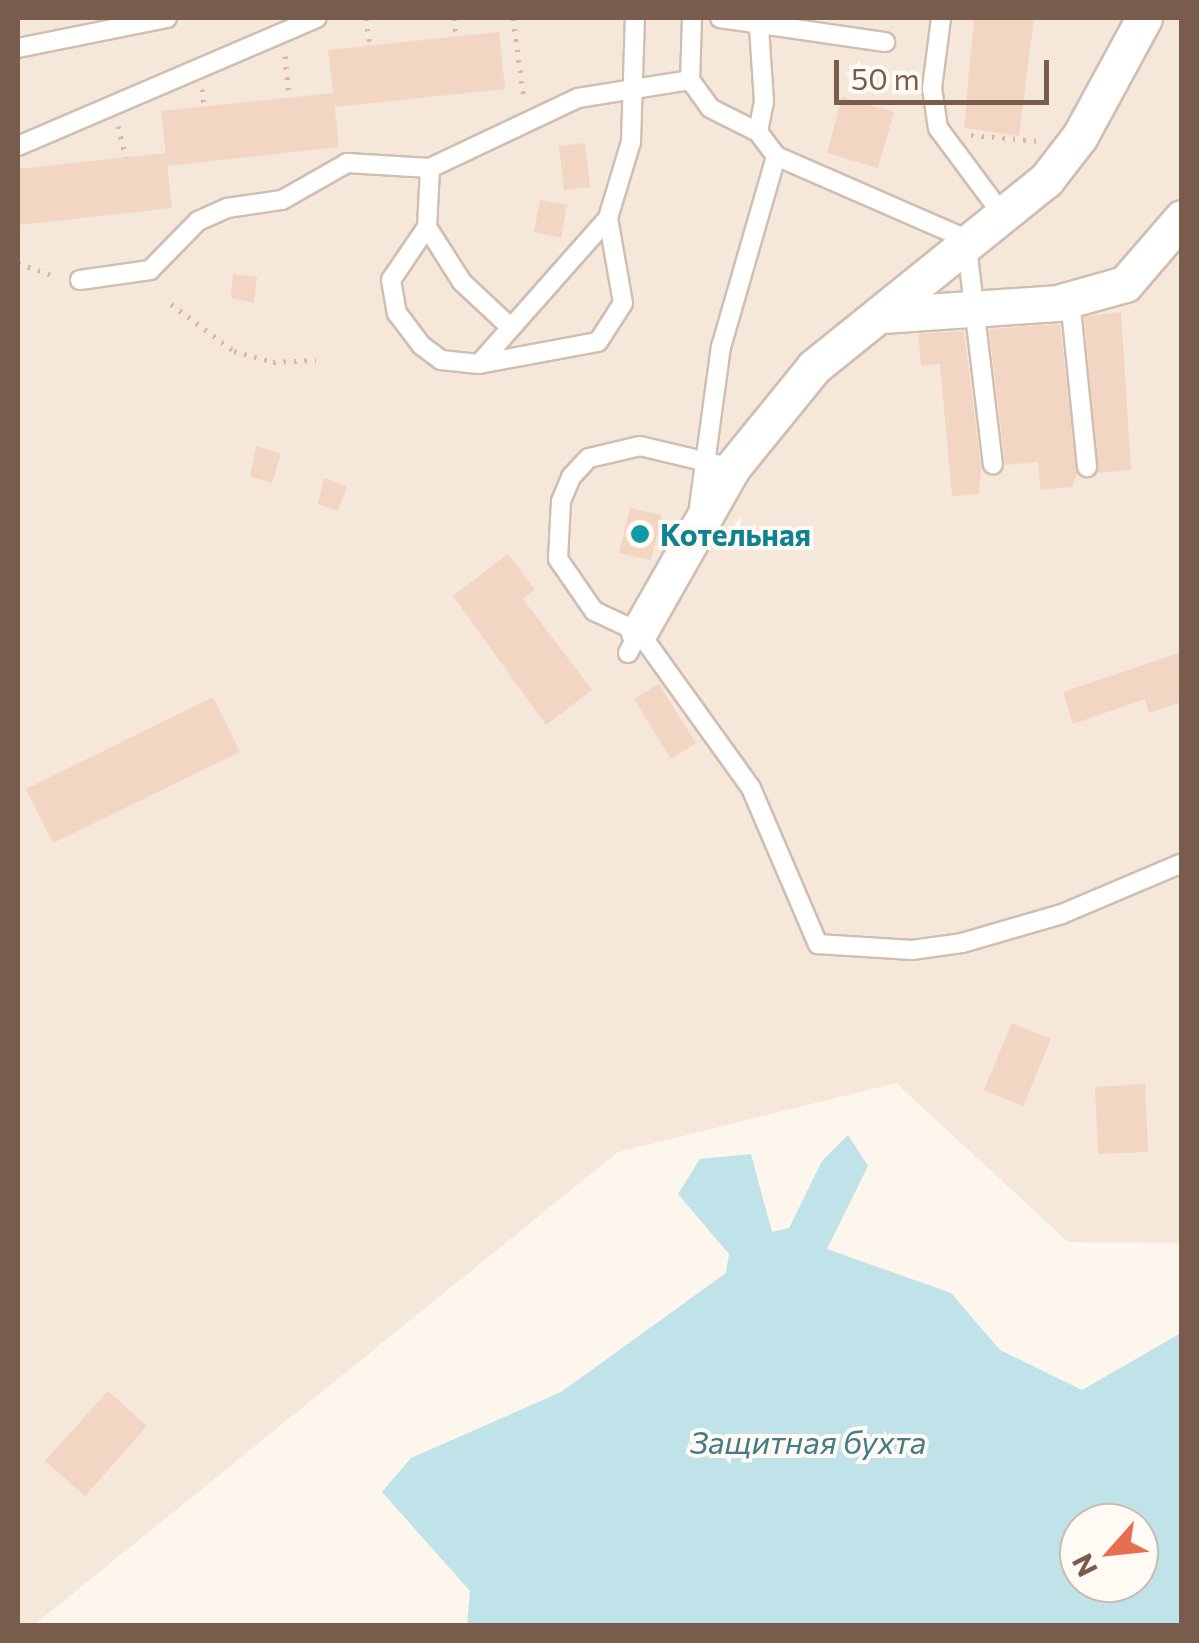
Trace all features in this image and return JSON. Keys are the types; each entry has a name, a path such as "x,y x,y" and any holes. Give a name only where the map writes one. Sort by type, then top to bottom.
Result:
{"street":[{"path":"633,643 696,529 718,466 814,367 882,315 966,238 1046,180 1078,140 1144,18"},
{"path":"882,315 1070,299 1125,284 1182,218"}],"lane":[{"path":"18,48 168,18"},
{"path":"18,146 283,38 317,18"},
{"path":"430,168 427,226 391,280 391,298 421,346 442,360 478,364 567,352 598,342 615,324 624,303 608,218 636,88 635,18"},
{"path":"692,18 690,80 710,108 758,132 776,156 966,238 993,464"},
{"path":"720,18 758,27 885,42"},
{"path":"941,18 932,88 938,128 1002,214"},
{"path":"758,27 764,102 758,132"},
{"path":"80,280 150,270 198,221 227,208 282,200 347,163 430,168 578,98 690,80"},
{"path":"776,156 721,347 718,466 640,446 616,448 589,458 561,501 558,559 568,581 594,610 633,643 750,788 802,924 818,944 854,948 962,943 1062,914 1182,863"},
{"path":"478,364 608,218"},
{"path":"427,226 462,282 509,326"},
{"path":"1070,299 1087,466"}],"path":[{"path":"366,18 370,46"},
{"path":"454,18 456,36"},
{"path":"513,18 526,122"},
{"path":"283,38 290,97"},
{"path":"114,107 126,157"},
{"path":"938,128 994,139 1078,140"},
{"path":"18,263 80,280"},
{"path":"170,304 234,351 273,362 316,360"}],"shaded area":[{"path":"18,18 1181,18 1181,1243 1068,1242 896,1083 618,1152 34,1625 18,1625"}],"water":[{"name":"Защитная бухта","path":"848,1135 868,1166 827,1249 951,1293 1000,1350 1082,1390 1181,1333 1181,1625 467,1625 470,1591 382,1492 411,1458 561,1392 726,1273 729,1254 678,1194 700,1159 751,1154 772,1232 789,1228 822,1161"}],"building":[{"path":"974,18 1034,18 1019,136 964,128"},
{"path":"499,32 505,89 335,107 328,50"},
{"path":"333,93 339,147 167,166 161,111"},
{"path":"842,97 894,112 878,168 827,153"},
{"path":"585,143 590,187 564,190 559,146"},
{"path":"166,153 172,208 18,225 18,169"},
{"path":"540,200 567,205 561,238 534,232"},
{"path":"233,274 257,277 254,303 231,298"},
{"path":"1121,312 1131,470 1098,473 1084,317"},
{"path":"1060,324 1077,474 1072,487 1041,490 1038,462 1005,465 989,329"},
{"path":"964,331 981,467 979,494 952,496 940,364 921,366 918,334"},
{"path":"256,446 281,454 272,483 250,477"},
{"path":"324,478 347,487 338,511 318,504"},
{"name":"Котельная","path":"630,508 662,515 651,560 619,553"},
{"path":"508,554 535,590 523,599 592,690 546,725 453,596"},
{"path":"1182,652 1182,702 1149,713 1145,699 1073,724 1063,692"},
{"path":"659,684 696,743 671,759 634,699"},
{"path":"213,697 240,752 53,843 26,789"},
{"path":"1012,1023 1051,1039 1023,1106 984,1090"},
{"path":"1145,1084 1148,1152 1098,1154 1095,1087"},
{"path":"108,1391 147,1426 85,1496 45,1461"}],"place":[{"name":"Котельная","path":"640,534"}]}
